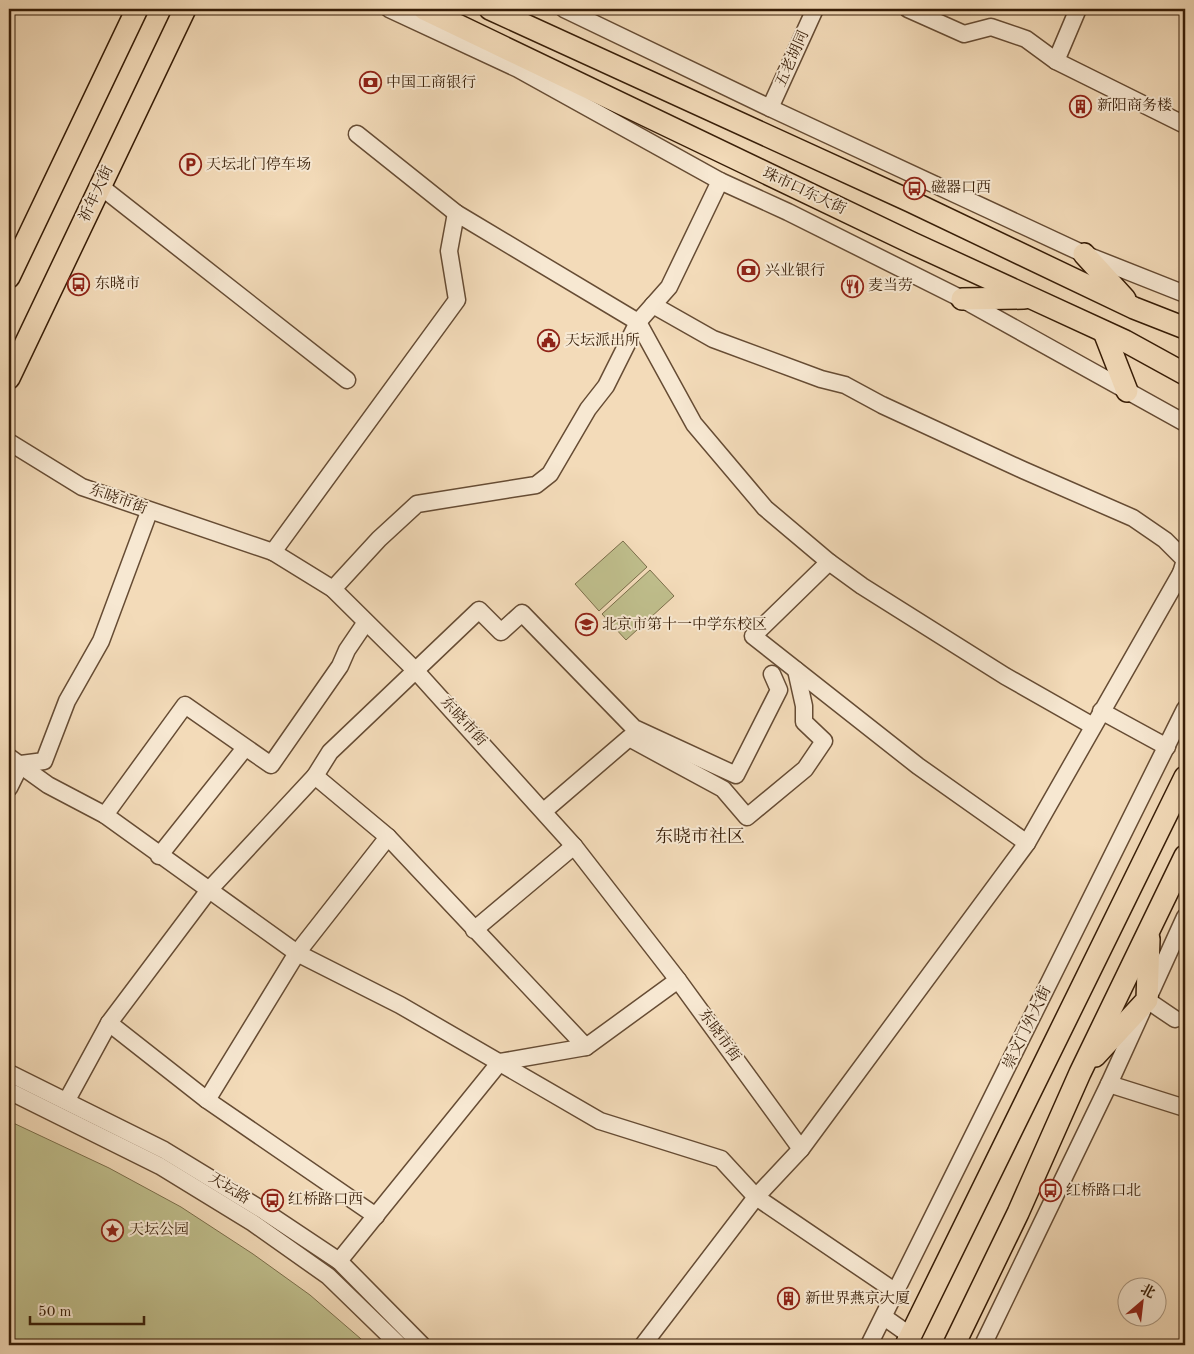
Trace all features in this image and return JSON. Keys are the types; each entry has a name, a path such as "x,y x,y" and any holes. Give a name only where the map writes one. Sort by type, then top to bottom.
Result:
{"main road":[{"path":"9,277 138,9"},
{"name":"祈年大街","path":"9,378 185,9"},
{"name":"珠市口东大街","path":"424,9 1104,332 1185,374"},
{"path":"490,9 910,201 1134,308 1185,328"},
{"path":"1084,254 1134,308"},
{"path":"962,299 1029,298"},
{"path":"1104,332 1127,391"},
{"name":"崇文门外大街","path":"909,1341 1185,777"},
{"path":"954,1345 1018,1213 1080,1073 1185,856"},
{"path":"1080,1073 1147,1000 1150,930"}],"street":[{"name":"珠市口东大街","path":"388,9 518,69 720,181 788,212 962,299 1185,423"},
{"path":"564,9 770,108 1084,254 1185,294"},
{"name":"五老胡同","path":"770,108 815,9"},
{"path":"908,9 964,34 991,27 1026,39 1056,61 1185,125"},
{"path":"1056,61 1078,9"},
{"path":"357,134 456,213 638,322 694,424 764,508 829,562 862,586 1005,676 1097,718 1167,747"},
{"path":"333,589 379,539 417,504 536,485 550,474 588,409 606,386 638,322 669,286 720,181"},
{"path":"100,186 347,380"},
{"path":"273,552 457,300 449,251 456,213"},
{"path":"643,1345 756,1197 800,1149 1027,843 1097,718 1183,574 1185,560 1165,540 1133,518 1014,466 882,405 845,385 821,379 713,339 653,305"},
{"name":"东晓市街","path":"9,442 82,487 149,512 273,552 333,589 416,671 574,846 678,980 800,1149"},
{"path":"15,760 44,761 67,701 101,641 149,512"},
{"path":"829,562 753,636 918,766 1027,843"},
{"path":"67,1100 109,1023 209,890 315,776 330,752 480,610 501,632 522,613 631,733 723,789 747,817 805,770 824,741 804,722 804,706 796,670"},
{"path":"105,815 185,705 271,765 340,666 347,650 366,622"},
{"path":"631,733 736,775 779,690 772,674"},
{"name":"崇文门外大街","path":"869,1345 1185,709"},
{"path":"544,811 631,733"},
{"path":"160,856 245,748"},
{"path":"9,788 15,760"},
{"path":"15,760 48,785 105,815 297,953 400,1005 600,1122 721,1159 756,1197 896,1292"},
{"path":"315,776 388,837 586,1047"},
{"path":"207,1100 297,953 388,837"},
{"path":"474,930 574,846"},
{"path":"983,1345 1109,1084 1185,917"},
{"path":"339,1262 500,1062 586,1047 678,980"},
{"path":"1147,1000 1174,1019"},
{"path":"109,1023 207,1100 376,1216"},
{"name":"天坛路","path":"9,1073 67,1100 164,1150 264,1211 339,1262 422,1345"},
{"path":"1109,1084 1185,1108"},
{"name":"天坛路","path":"9,1091 160,1166 253,1223 328,1276 398,1345"},
{"path":"884,1317 909,1341"}],"shaded area":[{"path":"623,541 647,567 599,611 575,584"},
{"path":"650,570 674,596 626,640 602,614"},
{"name":"天坛公园","path":"9,1121 109,1168 181,1207 253,1254 310,1295 368,1345 9,1345"}],"place":[{"name":"中国工商银行","path":"370,83"},
{"name":"新阳商务楼","path":"1081,106"},
{"name":"天坛北门停车场","path":"190,165"},
{"name":"磁器口西","path":"915,188"},
{"name":"兴业银行","path":"749,271"},
{"name":"东晓市","path":"79,284"},
{"name":"麦当劳","path":"852,286"},
{"name":"天坛派出所","path":"549,341"},
{"name":"北京市第十一中学东校区","path":"586,625"},
{"name":"红桥路口北","path":"1050,1191"},
{"name":"红桥路口西","path":"272,1200"},
{"name":"天坛公园","path":"113,1230"},
{"name":"新世界燕京大厦","path":"789,1299"}],"district":[{"name":"东晓市社区","path":"700,837"}]}
